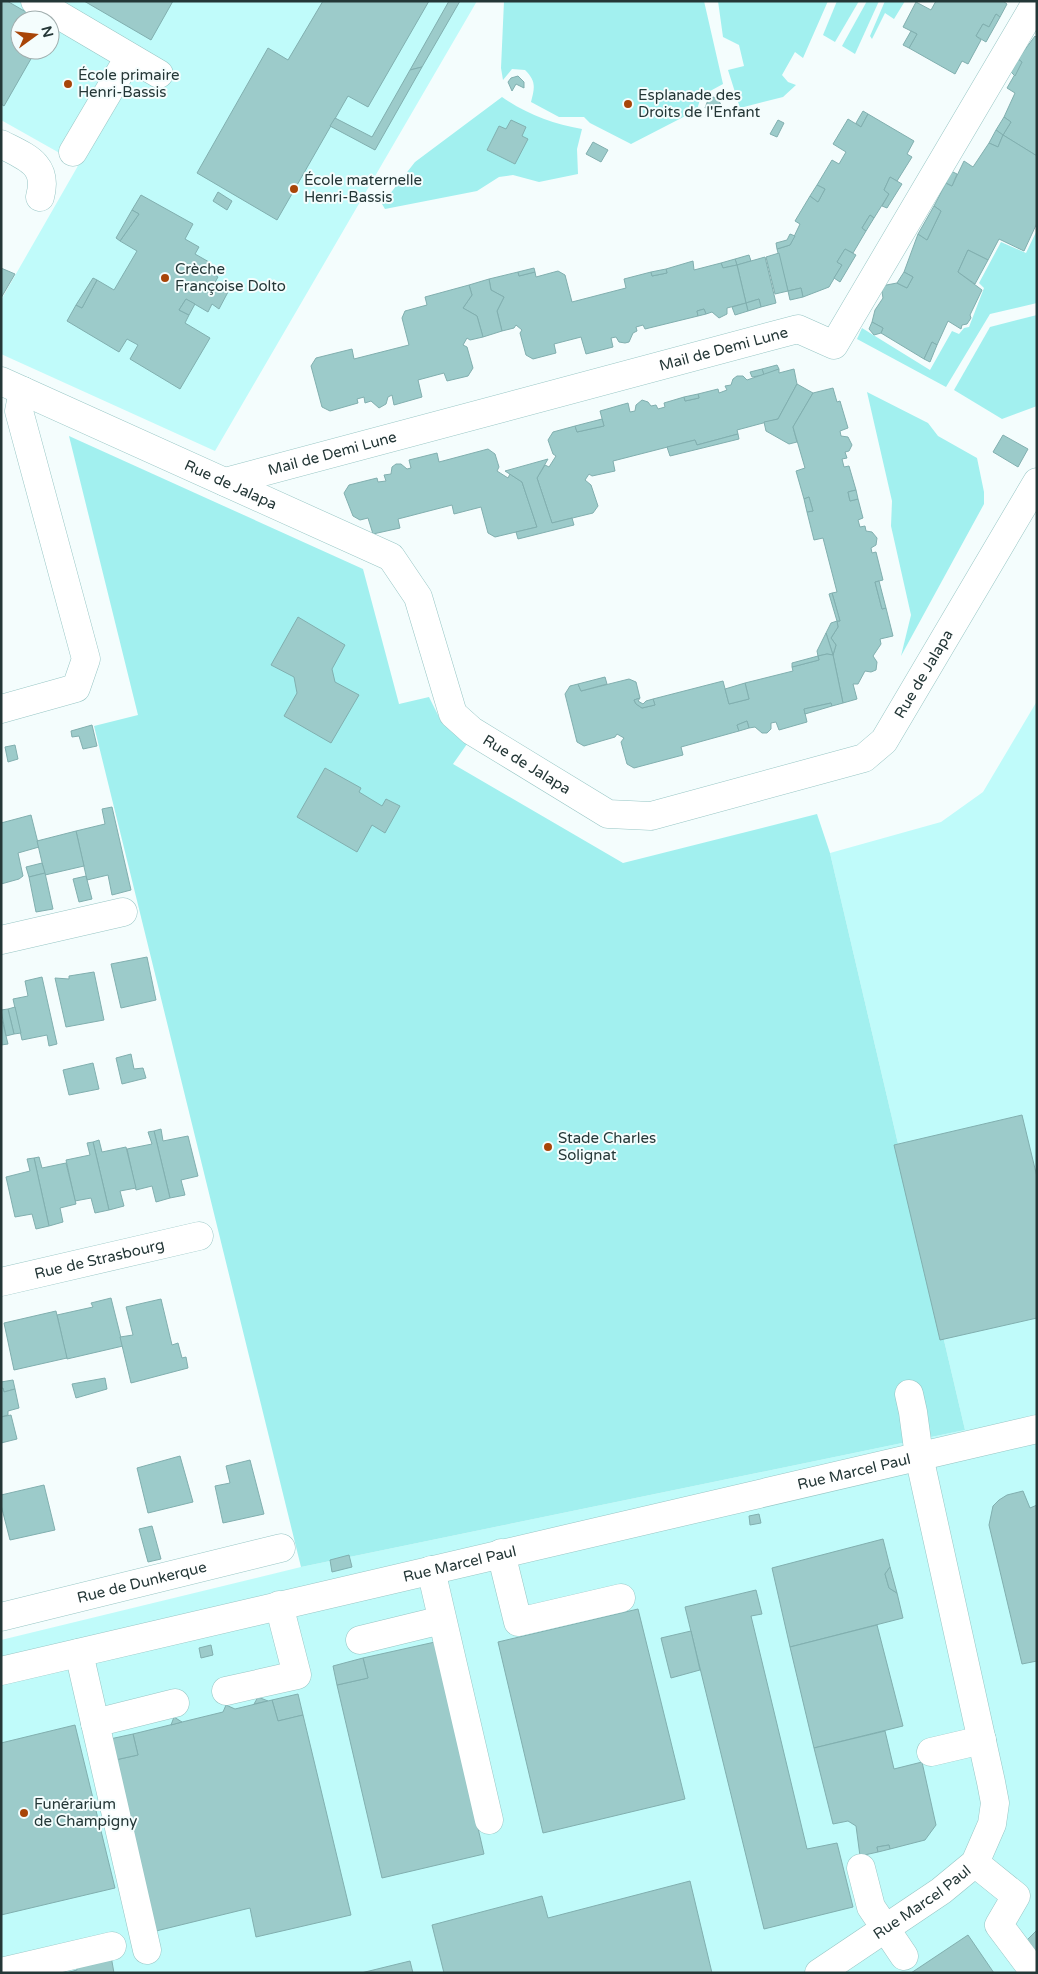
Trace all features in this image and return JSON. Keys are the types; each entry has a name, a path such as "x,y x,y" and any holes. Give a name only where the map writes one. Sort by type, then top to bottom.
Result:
{"street":[{"path":"35,1 159,74"},
{"name":"Mail de Demi Lune","path":"225,482 798,329 834,345 1036,1"},
{"path":"73,152 129,57"},
{"path":"1,144 29,159 40,172 44,182 40,197"},
{"path":"1,709 76,688 86,659 12,386"},
{"name":"Rue de Jalapa","path":"12,386 392,557 418,597 453,714 472,731 608,814 651,816 864,758 884,741 1037,482"},
{"path":"1,940 123,912"},
{"name":"Rue de Strasbourg","path":"1,1282 199,1236"},
{"path":"908,1394 919,1456"},
{"name":"Rue Marcel Paul","path":"1,1671 1037,1429"},
{"name":"Rue Marcel Paul","path":"819,1973 941,1891 975,1863 992,1824 995,1803 919,1456"},
{"name":"Rue de Dunkerque","path":"1,1617 281,1548"},
{"path":"501,1553 518,1622 621,1598"},
{"path":"431,1570 489,1820"},
{"path":"226,1691 297,1675 279,1605"},
{"path":"360,1640 442,1620"},
{"path":"79,1653 147,1950"},
{"path":"95,1723 176,1703"},
{"path":"931,1752 982,1740"},
{"path":"975,1863 1016,1896 999,1925 1035,1973"},
{"path":"862,1868 871,1907 904,1956"},
{"path":"1,1972 112,1946"}],"shaded area":[{"path":"1,1 477,1 215,451 1,354 1,300 79,164 1,120"},
{"path":"504,1 704,1 723,84 701,96 697,110 631,144 590,123 584,117 559,117 531,102 534,84 525,70 512,69 503,80 501,68"},
{"path":"718,1 828,1 803,58 795,52 782,75 788,82 796,85 783,97 740,108 728,70 744,66 739,45 723,37"},
{"path":"837,1 859,1 835,42 823,35"},
{"path":"867,1 879,1 855,54 842,46"},
{"path":"885,1 905,1 894,19 885,13 872,39 870,36"},
{"path":"502,97 540,118 582,129 577,149 578,174 539,182 513,175 499,177 477,191 385,209 382,204 415,162"},
{"path":"1037,230 1037,303 990,314 946,387 857,339 862,328 930,370 952,331 959,334 964,328 969,327 984,288 979,283 1001,242 1026,253"},
{"path":"1037,315 1037,406 1002,419 954,390 990,327"},
{"path":"867,392 928,423 938,436 977,458 984,492 984,504 901,656 911,615 891,526 892,501"},
{"name":"Stade Charles Solignat","path":"69,436 363,569 399,704 429,697 442,723 467,744 453,764 623,863 817,814 830,853 965,1430 301,1567 94,726 138,715"},
{"path":"1037,701 1037,1973 1,1973 1,1640 301,1567 965,1430 830,853 941,822 983,792"}],"building":[{"path":"1,1 7,1 23,10 10,10 10,60 30,60 4,106 1,104"},
{"path":"84,1 173,1 151,40"},
{"path":"323,1 429,1 368,107 348,96 277,220 197,173 268,48 288,60"},
{"path":"449,1 460,1 422,67 410,70"},
{"path":"936,1 1003,1 1007,4 1000,17 996,14 989,27 983,24 976,36 981,40 968,64 962,61 955,74 909,48 917,34 903,27 916,2 931,10"},
{"path":"996,14 1000,17 986,42 976,36 983,24 989,27"},
{"path":"911,31 917,34 909,48 903,45"},
{"path":"1035,36 1037,38 1037,156 1003,135 1011,122 1004,117 1015,93 1007,88 1022,62 1018,59"},
{"path":"1018,59 1022,62 1015,76 1011,72"},
{"path":"422,67 375,150 330,126 335,118 372,137 410,70"},
{"path":"518,76 524,82 524,88 516,84 512,91 508,82 511,78"},
{"path":"713,97 718,99 721,105 719,112 715,114 712,105 705,108 708,100"},
{"path":"863,111 868,114 861,127 856,123"},
{"path":"868,114 914,141 907,154 912,157 897,181 890,177 884,190 889,194 874,218 870,215 862,228 866,231 853,253 845,249 837,262 842,265 829,287 803,297 801,288 788,291 777,249 790,245 800,224 795,221 810,196 818,202 825,189 817,185 832,160 839,164 846,152 833,144 848,119 861,127"},
{"path":"1004,117 1011,122 1003,135 996,130"},
{"path":"511,120 526,127 522,136 528,139 515,164 487,150 499,126 506,129"},
{"path":"778,120 784,123 777,137 770,134"},
{"path":"996,130 1003,135 998,147 989,143"},
{"path":"1003,135 1037,156 1037,223 1024,251 999,239 988,260 968,250 958,272 982,290 970,315 971,318 967,324 962,325 961,329 948,321 937,345 932,342 924,359 881,333 883,328 872,322 875,310 883,298 881,286 897,283 907,288 913,277 904,272 918,234 927,240 941,211 934,206 946,183 952,186 964,161 973,167 989,143 998,147"},
{"path":"593,142 608,150 601,162 586,154"},
{"path":"951,171 957,174 952,186 946,183"},
{"path":"890,177 902,184 887,208 882,206 889,194 884,190"},
{"path":"817,185 825,189 818,202 810,196"},
{"path":"218,192 232,201 227,210 213,201"},
{"path":"141,195 193,224 185,239 199,247 195,254 209,262 205,269 218,277 214,284 228,292 219,309 212,304 208,312 186,299 179,310 189,315 185,323 210,338 180,389 130,359 138,345 127,339 119,352 67,321 76,305 82,308 97,280 114,290 137,251 120,241 139,214 132,210"},
{"path":"934,206 941,211 927,240 918,234"},
{"path":"132,210 139,214 120,241 116,238"},
{"path":"870,215 874,218 866,231 862,228"},
{"path":"790,234 795,236 790,245 777,249 776,243 787,240"},
{"path":"845,249 856,255 840,282 834,278 842,265 837,262"},
{"path":"968,250 988,260 975,284 958,272"},
{"path":"779,253 788,291 775,294 766,257"},
{"path":"749,255 751,261 737,265 735,259"},
{"path":"765,257 776,303 761,307 759,299 746,303 737,265"},
{"path":"735,259 737,265 723,268 721,263"},
{"path":"693,261 694,270 721,263 723,268 737,265 746,303 727,308 727,314 719,318 712,312 706,314 704,309 697,311 698,316 645,329 643,325 636,327 637,331 633,333 629,342 619,342 616,337 611,338 613,347 586,354 581,337 554,344 556,353 533,359 526,355 520,333 522,330 516,325 514,328 502,331 497,311 504,297 491,290 489,279 518,272 519,276 535,272 536,277 558,271 565,275 572,302 626,288 624,279 651,272 652,276 667,273 666,269"},
{"path":"1,268 15,274 1,298"},
{"path":"534,268 535,272 519,276 518,272"},
{"path":"666,269 667,273 652,276 651,272"},
{"path":"904,272 913,277 907,288 897,283"},
{"path":"93,278 97,280 82,308 76,305"},
{"path":"489,279 491,290 504,297 497,311 502,331 483,337 477,316 463,308 472,295 469,285"},
{"path":"469,285 472,295 463,308 477,316 483,337 470,340 467,338 463,345 467,347 473,368 468,376 447,381 444,373 418,380 422,397 394,405 392,395 388,397 386,404 379,408 371,401 365,403 364,397 357,399 358,403 330,411 322,407 311,366 316,358 352,349 354,359 409,345 402,318 405,311 427,305 425,297"},
{"path":"801,288 803,297 790,300 788,291"},
{"path":"186,299 195,304 189,315 179,310"},
{"path":"759,299 761,307 748,311 746,303"},
{"path":"746,303 748,311 735,315 732,307"},
{"path":"704,309 706,314 698,316 697,311"},
{"path":"872,322 883,328 881,333 874,335 869,329"},
{"path":"932,342 937,345 930,362 924,359"},
{"path":"777,365 779,369 764,375 762,369"},
{"path":"762,369 764,375 752,377 750,372"},
{"path":"779,369 779,373 794,369 797,384 778,419 737,430 738,434 697,445 695,440 613,461 615,471 592,476 589,474 585,480 591,485 598,506 593,513 552,523 537,478 545,465 549,467 556,456 553,454 548,440 553,432 575,426 577,432 604,426 600,411 628,403 630,412 635,411 636,405 642,400 648,402 651,406 656,405 658,409 665,407 664,403 684,397 685,401 699,398 698,394 718,389 719,393 727,390 725,386 731,385 733,379 737,376 743,376 747,380"},
{"path":"797,384 813,393 793,427 797,442 789,444 766,431 764,422 778,419"},
{"path":"833,388 837,402 840,401 848,428 840,431 841,436 848,437 852,445 849,451 845,452 847,458 842,459 844,467 849,466 856,490 848,492 850,501 858,499 863,518 858,520 860,527 865,526 866,531 872,532 877,538 876,545 871,548 872,553 876,552 883,580 875,582 882,609 886,608 893,636 880,639 881,644 873,656 877,662 876,670 871,672 865,671 858,684 853,684 857,699 843,703 833,655 836,645 831,638 838,627 837,621 840,621 832,593 837,592 823,538 814,540 807,512 813,511 809,497 804,499 796,471 805,468 793,427 813,393"},
{"path":"698,394 699,398 685,401 684,397"},
{"path":"602,419 604,426 577,432 575,426"},
{"path":"738,434 739,439 670,456 667,447 695,440 697,445"},
{"path":"1003,435 1028,449 1018,467 993,452"},
{"path":"488,449 495,454 499,467 497,471 508,478 510,474 522,482 537,527 495,537 488,533 481,507 454,514 452,505 398,519 400,528 373,534 368,518 360,520 353,516 344,493 349,485 377,478 378,482 386,481 384,475 391,474 392,467 396,464 401,464 407,469 411,468 409,460 437,453 439,462"},
{"path":"548,459 537,478 552,523 572,518 574,525 518,539 516,532 537,527 522,482 505,471"},
{"path":"856,490 858,499 850,501 848,492"},
{"path":"809,497 813,511 807,512 804,499"},
{"path":"879,581 886,608 882,609 875,582"},
{"path":"832,593 840,621 837,621 829,594"},
{"path":"298,617 345,645 332,669 335,682 359,695 331,743 284,716 297,693 294,677 271,665"},
{"path":"837,621 838,627 831,638 836,645 833,655 826,633 831,623"},
{"path":"826,633 833,655 818,656 817,651"},
{"path":"833,655 843,703 832,706 831,703 804,709 807,722 779,730 776,722 771,723 771,729 767,733 762,733 755,727 749,728 747,721 737,725 739,731 681,747 683,755 634,768 627,764 621,742 624,738 617,734 615,737 584,746 577,742 565,694 570,686 578,684 581,691 629,679 636,682 640,698 634,700 642,708 655,705 653,699 723,681 729,704 749,699 745,683 793,671 792,667 819,660 818,656"},
{"path":"818,656 819,660 792,667 792,663"},
{"path":"605,677 607,684 581,691 578,684"},
{"path":"745,683 749,699 729,704 725,689"},
{"path":"640,698 638,701 643,704 653,699 655,705 642,708 634,700"},
{"path":"831,703 832,706 805,714 804,709"},
{"path":"747,721 749,728 739,731 737,725"},
{"path":"92,725 97,746 83,749 79,736 72,737 71,731"},
{"path":"15,745 18,759 8,762 5,747"},
{"path":"325,768 361,788 359,792 382,806 386,799 400,806 385,833 372,825 357,852 297,817"},
{"path":"112,807 131,890 112,895 108,875 87,880 76,831 105,824 102,809"},
{"path":"31,815 39,847 18,853 23,876 1,884 1,823"},
{"path":"76,831 84,866 45,875 37,841"},
{"path":"42,863 45,873 29,877 26,867"},
{"path":"45,873 53,909 36,912 29,877"},
{"path":"86,876 92,899 79,902 73,879"},
{"path":"147,957 156,1000 121,1008 111,964"},
{"path":"94,972 104,1020 66,1027 55,978 69,979 69,976"},
{"path":"42,977 57,1044 49,1046 47,1035 22,1040 13,999 28,996 25,981"},
{"path":"15,1007 21,1033 14,1034 8,1009"},
{"path":"8,1009 14,1034 6,1036 1,1010"},
{"path":"1,1016 8,1044 1,1045"},
{"path":"131,1054 134,1069 143,1068 146,1078 122,1084 116,1058"},
{"path":"93,1063 99,1089 69,1095 63,1070"},
{"path":"1022,1115 1037,1177 1037,1318 940,1340 894,1145"},
{"path":"161,1129 163,1141 188,1136 198,1176 181,1180 185,1195 170,1198 154,1131"},
{"path":"154,1131 170,1198 156,1202 152,1186 136,1190 127,1149 152,1144 148,1132"},
{"path":"99,1140 102,1152 126,1147 136,1188 120,1191 124,1206 109,1210 93,1142"},
{"path":"93,1142 109,1210 95,1213 91,1198 75,1201 66,1160 90,1155 87,1143"},
{"path":"39,1157 42,1168 66,1163 76,1204 60,1208 63,1222 49,1226 34,1158"},
{"path":"34,1158 49,1226 36,1229 32,1214 15,1217 6,1177 30,1171 27,1159"},
{"path":"111,1298 123,1346 67,1359 57,1315 93,1307 91,1303"},
{"path":"161,1299 172,1345 178,1343 182,1358 186,1357 188,1368 131,1383 120,1337 133,1335 126,1307"},
{"path":"56,1311 67,1358 14,1370 4,1323"},
{"path":"105,1378 107,1389 76,1398 72,1384"},
{"path":"13,1380 15,1389 4,1392 3,1388 1,1389 1,1382"},
{"path":"3,1388 4,1392 15,1389 19,1408 8,1411 8,1415 1,1417 1,1389"},
{"path":"11,1415 17,1439 1,1443 1,1417"},
{"path":"180,1456 193,1502 148,1513 137,1468"},
{"path":"250,1460 264,1514 223,1523 215,1486 230,1483 226,1466"},
{"path":"44,1485 55,1530 10,1540 1,1505 1,1495"},
{"path":"1023,1491 1030,1508 1037,1505 1037,1661 1022,1664 989,1525 993,1506 999,1500 1007,1495"},
{"path":"759,1514 761,1523 750,1525 749,1516"},
{"path":"152,1526 161,1559 148,1562 139,1529"},
{"path":"883,1539 890,1567 885,1574 889,1588 897,1593 903,1618 790,1647 772,1568"},
{"path":"349,1555 352,1567 332,1572 330,1560"},
{"path":"890,1567 897,1593 889,1588 885,1574"},
{"path":"756,1590 762,1614 751,1616 807,1849 837,1843 853,1907 764,1929 685,1607"},
{"path":"638,1609 685,1799 543,1833 498,1642"},
{"path":"877,1625 903,1726 814,1748 790,1647"},
{"path":"691,1631 700,1670 671,1678 661,1638"},
{"path":"435,1642 484,1854 382,1878 337,1685 368,1678 363,1658"},
{"path":"211,1645 213,1655 201,1658 199,1648"},
{"path":"363,1658 368,1678 337,1685 333,1666"},
{"path":"298,1694 303,1715 278,1721 272,1700"},
{"path":"258,1697 268,1701 254,1704"},
{"path":"272,1700 278,1721 303,1715 351,1915 256,1937 250,1908 156,1931 115,1760 138,1755 133,1734 223,1712 226,1705 235,1709"},
{"path":"174,1717 182,1722 171,1725"},
{"path":"75,1725 115,1888 1,1915 1,1743"},
{"path":"885,1731 894,1769 922,1762 936,1825 925,1840 890,1849 889,1845 877,1847 878,1852 860,1856 856,1826 848,1821 833,1824 814,1748"},
{"path":"133,1734 138,1755 115,1760 110,1739"},
{"path":"889,1845 890,1849 878,1852 877,1847"},
{"path":"690,1881 712,1973 444,1973 432,1925 542,1896 548,1918"},
{"path":"1037,1930 1037,1956 1023,1944"},
{"path":"968,1935 994,1973 911,1973"},
{"path":"111,1956 114,1973 66,1973 77,1970 76,1965"},
{"path":"410,1961 413,1973 361,1973"},
{"path":"65,1968 66,1973 46,1973"}],"place":[{"name":"École primaire Henri-Bassis","path":"68,84"},
{"name":"Esplanade des Droits de l'Enfant","path":"628,104"},
{"name":"École maternelle Henri-Bassis","path":"294,189"},
{"name":"Crèche Françoise Dolto","path":"165,278"},
{"name":"Stade Charles Solignat","path":"548,1147"},
{"name":"Funérarium de Champigny","path":"24,1813"}]}
